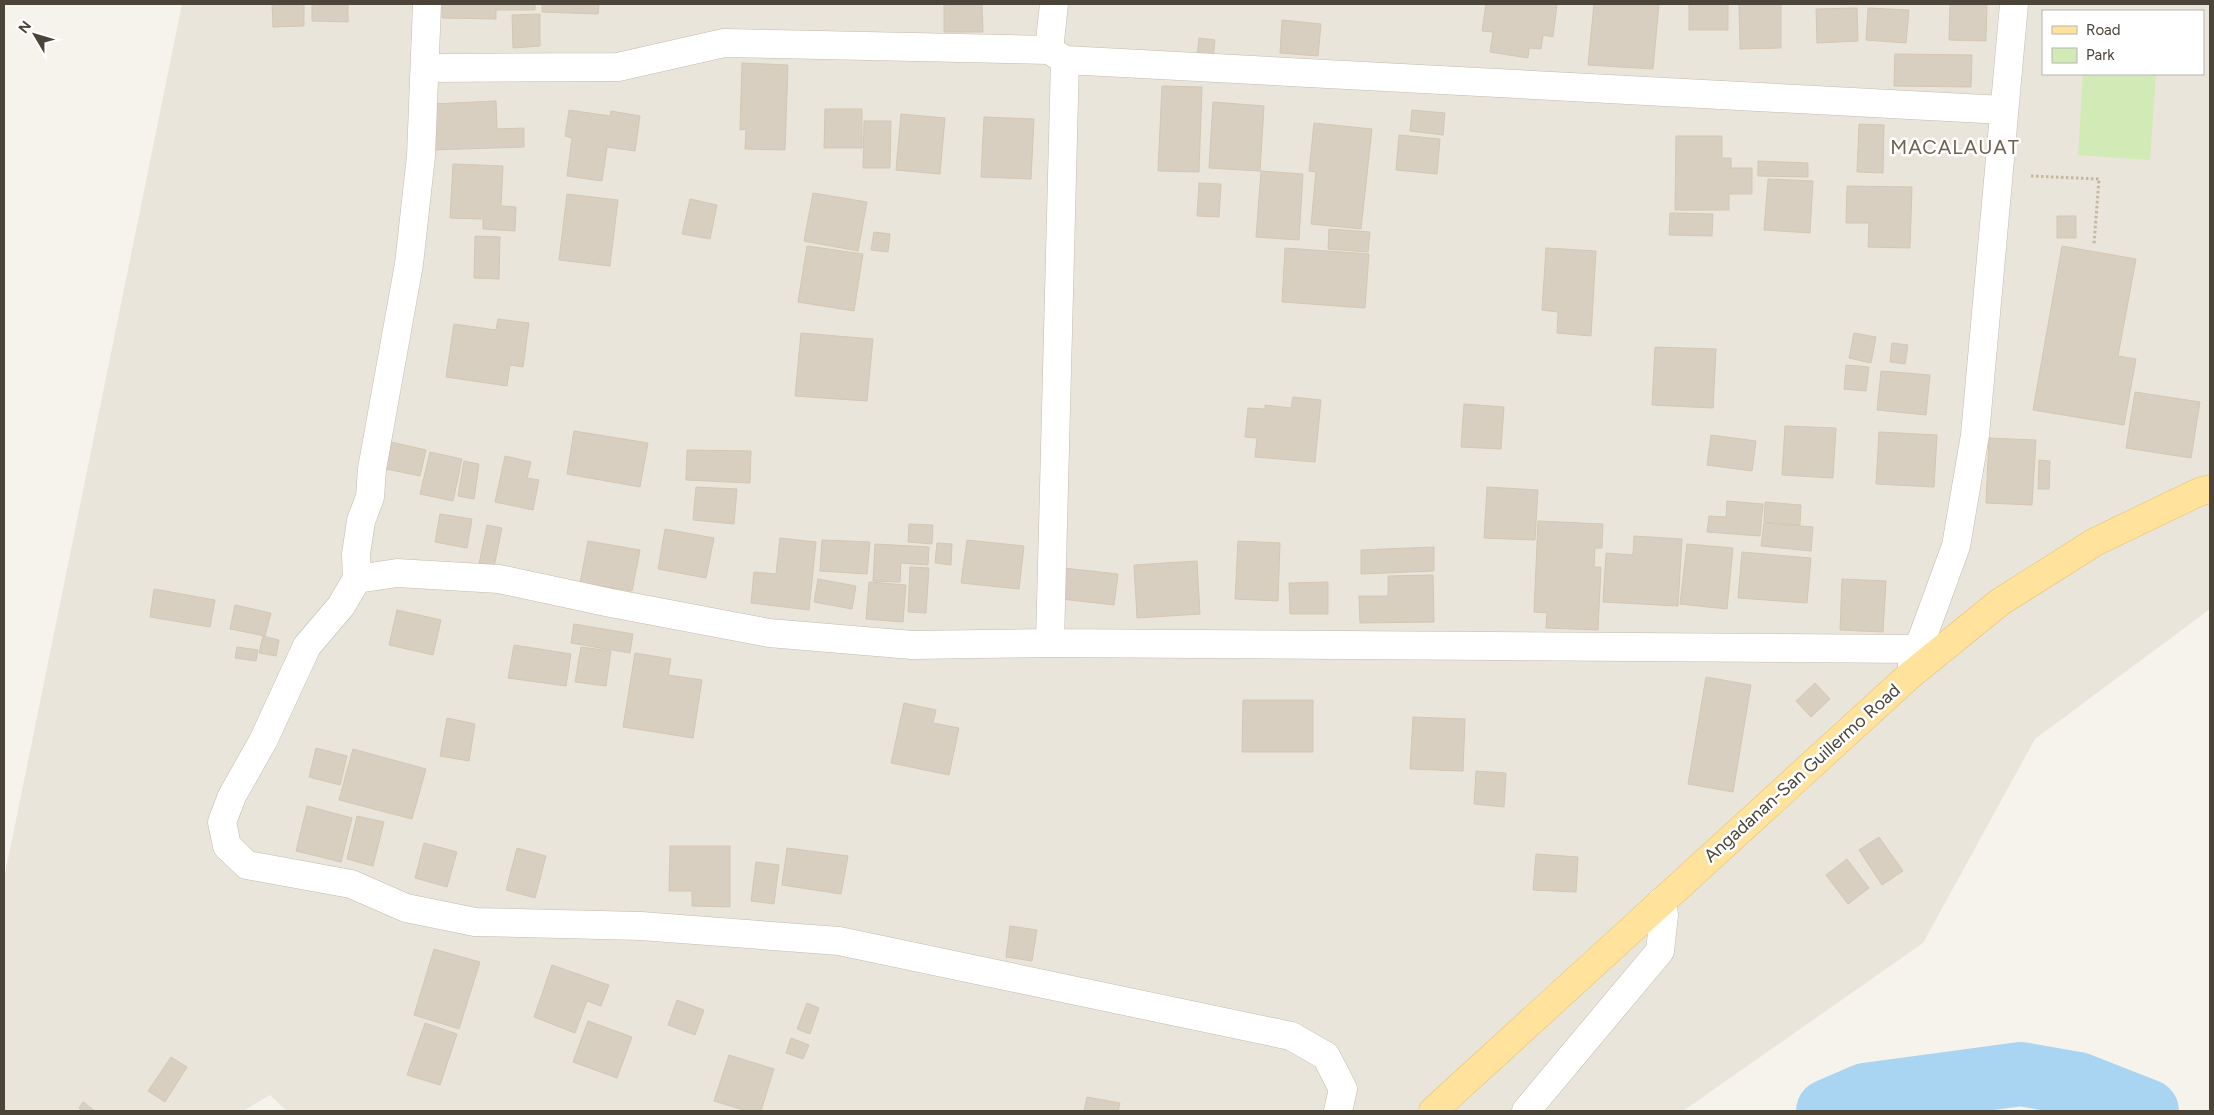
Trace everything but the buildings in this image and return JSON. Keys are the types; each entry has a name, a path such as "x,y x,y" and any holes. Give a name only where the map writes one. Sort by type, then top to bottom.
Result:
{"main road":[{"name":"Angadanan-San Guillermo Road","path":"1433,1111 1909,676 2000,602 2095,542 2199,492 2210,489"}],"street":[{"path":"427,4 426,68 421,156 409,264 372,469 370,497 361,521 356,554 357,579 341,606 307,646 263,741 232,796 222,822 227,846 247,864 351,884 406,908 475,922 641,926 839,942 1291,1036 1326,1056 1343,1089 1338,1111"},
{"path":"1050,643 1057,55 1054,4"},
{"path":"1909,676 1956,546 1973,444 2014,4"},
{"path":"426,68 618,67 724,43 1057,55 2003,110"},
{"path":"357,579 397,573 499,578 611,603 769,633 912,646 1050,643 1918,650"},
{"path":"1526,1111 1660,951 1664,915 1661,902"}],"path":[{"path":"1998,174 2099,179 2094,244"}],"shaded area":[{"path":"182,4 2210,4 2210,609 2035,739 1923,943 1683,1111 287,1111 270,1095 243,1111 4,1110 4,879"}],"green space":[{"path":"2083,75 2156,75 2150,160 2078,155"}],"waterway":[{"path":"1828,1111 1865,1095 2021,1074 2078,1084 2147,1111"}],"district":[{"name":"MACALAUAT","path":"1955,147"}]}
